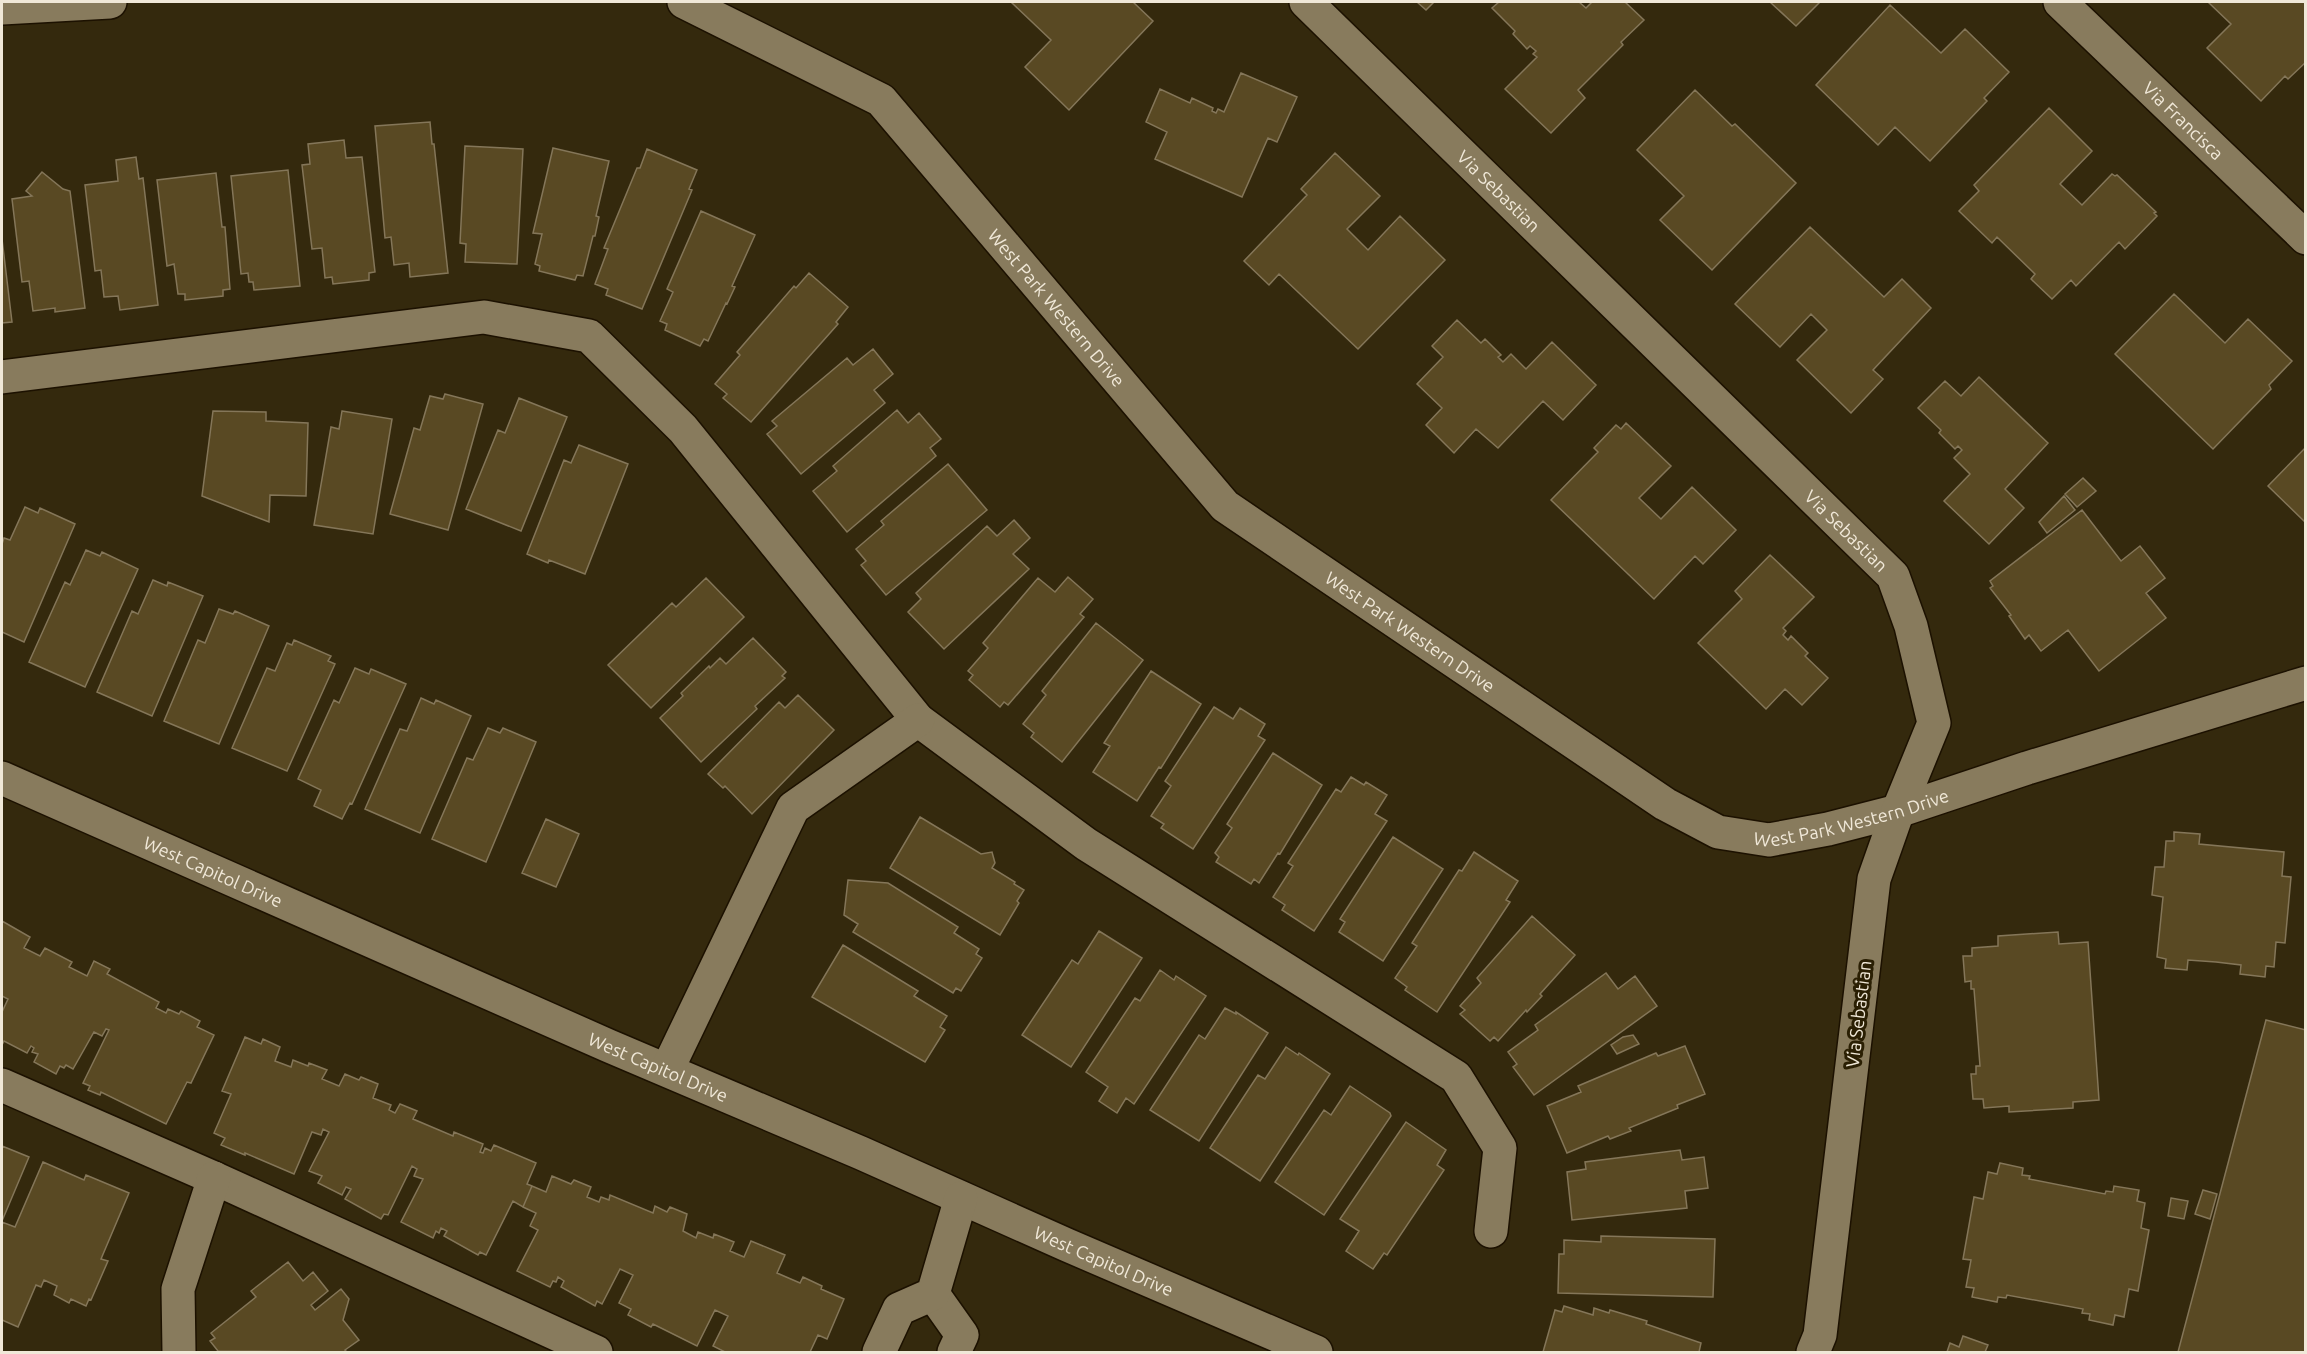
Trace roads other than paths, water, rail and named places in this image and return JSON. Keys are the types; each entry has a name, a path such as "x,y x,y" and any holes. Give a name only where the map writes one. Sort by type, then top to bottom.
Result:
{"street":[{"path":"2,8 110,2"},
{"name":"West Park Western Drive","path":"684,2 881,100 1225,506 1665,804 1718,832 1769,840 1828,829 1898,811 2027,768 2306,683"},
{"name":"Via Sebastian","path":"1306,2 1893,576 1911,626 1934,723 1898,811 1874,879 1820,1335 1813,1353"},
{"name":"Via Francisca","path":"2060,2 2306,238"},
{"path":"2,377 484,317 589,336 683,429 918,720 1086,844 1456,1077 1500,1148 1491,1231"},
{"path":"667,1070 793,808 918,720"},
{"name":"West Capitol Drive","path":"2,778 1316,1353"},
{"path":"2,1086 214,1178 596,1353"},
{"path":"179,1353 178,1290 214,1178"},
{"path":"879,1353 899,1309 933,1294 961,1198"},
{"path":"933,1294 962,1335 954,1353"}]}
